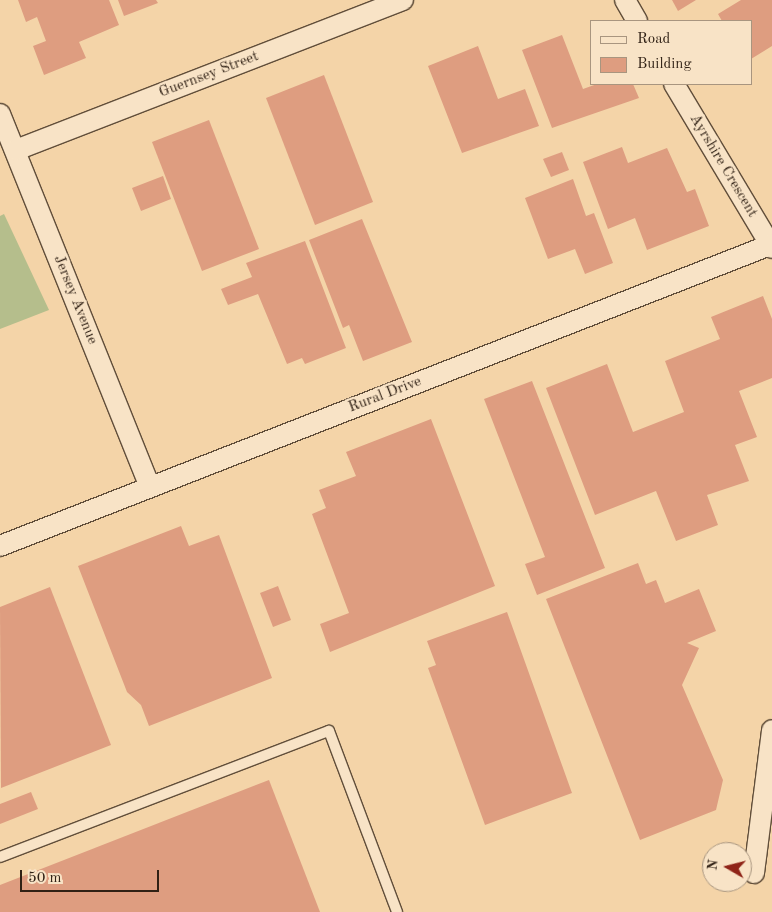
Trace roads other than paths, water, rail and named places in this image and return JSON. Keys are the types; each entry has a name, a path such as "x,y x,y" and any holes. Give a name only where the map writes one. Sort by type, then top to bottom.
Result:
{"street":[{"name":"Guernsey Street","path":"16,150 403,0"},
{"path":"624,0 636,20"},
{"name":"Ayrshire Crescent","path":"675,85 771,247"},
{"name":"Jersey Avenue","path":"0,114 150,487"},
{"name":"Rural Drive","path":"0,546 771,247"},
{"path":"754,872 772,730"}],"lane":[{"path":"0,857 329,730 397,912"}]}
